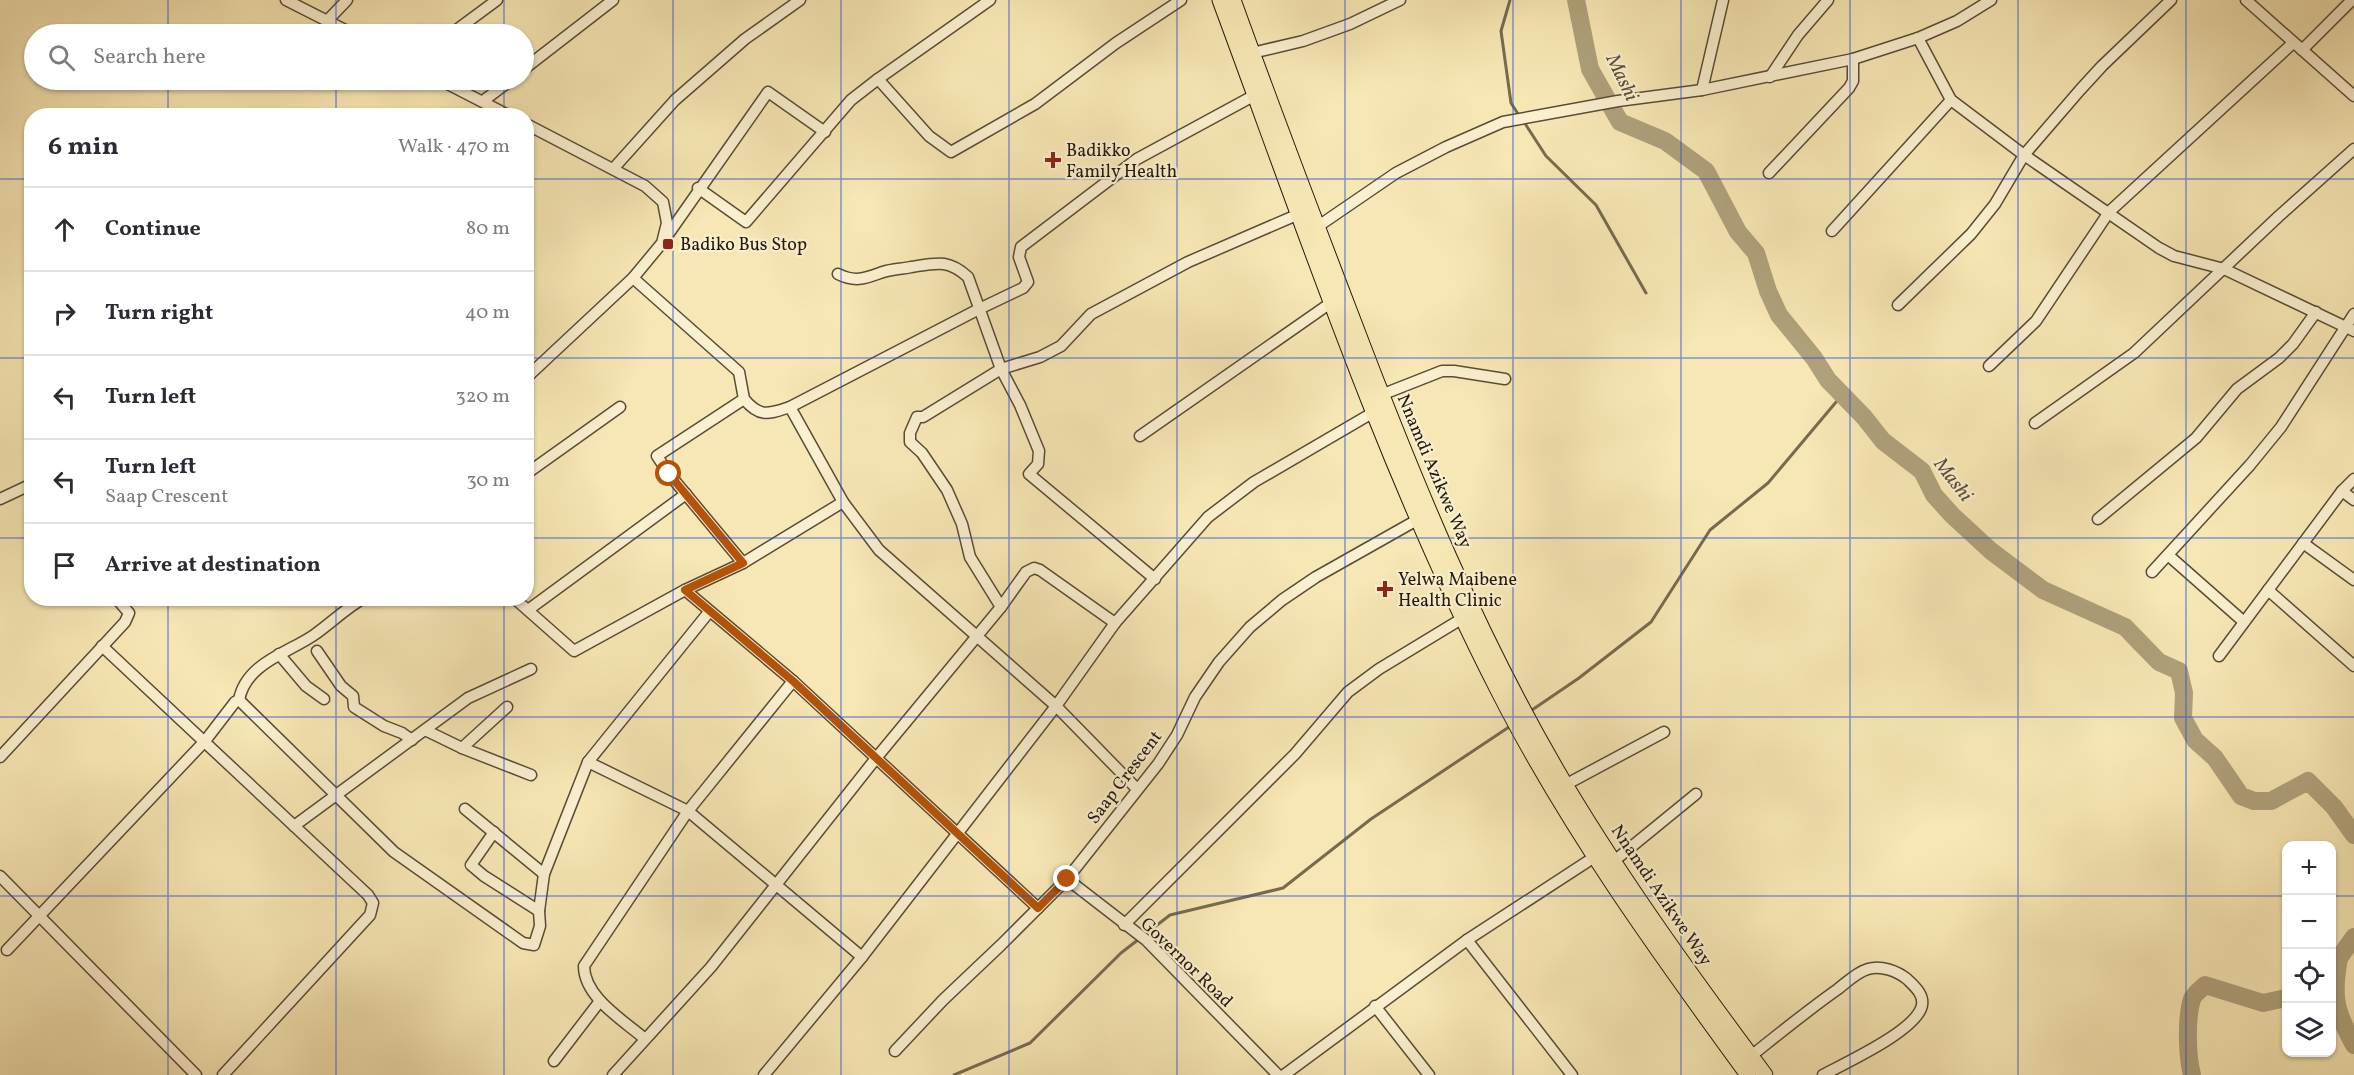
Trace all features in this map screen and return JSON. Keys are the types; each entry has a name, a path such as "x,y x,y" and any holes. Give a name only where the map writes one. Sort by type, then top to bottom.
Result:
{"highway":[{"name":"Nnamdi Azikwe Way","path":"1220,0 1332,302 1417,520 1510,712 1549,782 1765,1075"},
{"name":"Nnamdi Azikwe Way","path":"1233,0 1381,394 1420,491 1469,599 1512,685 1653,944 1748,1075"}],"street":[{"path":"286,0 333,24"},
{"path":"327,21 347,0"},
{"path":"465,24 497,0"},
{"path":"534,61 613,0"},
{"path":"613,169 675,100 745,39 800,0"},
{"path":"698,188 746,222 851,100 990,0"},
{"path":"878,79 929,136 951,152 1035,104 1116,43 1181,0"},
{"path":"1252,53 1302,41 1350,24 1400,0"},
{"path":"1702,90 1723,0"},
{"path":"1770,77 1798,35 1827,0"},
{"path":"1317,227 1396,173 1446,147 1503,122 1618,101 1702,90 1853,59 1918,38 1957,21 1990,0"},
{"path":"1898,305 1971,234 1995,204 2024,155 2102,66 2171,0"},
{"path":"2246,0 2354,96"},
{"path":"1989,366 2040,315 2109,212 2352,0"},
{"path":"1918,38 1951,100 2024,155 2174,256 2224,269 2350,328"},
{"path":"1769,173 1849,88 1853,81 1853,59"},
{"path":"460,90 496,108"},
{"path":"483,101 498,90"},
{"path":"534,371 633,278 662,243 698,188 768,92 825,132"},
{"path":"633,278 739,372 744,399 753,411 764,413 790,407 1027,285 1019,257 1021,247 1137,159 1255,95"},
{"path":"1832,231 1951,100"},
{"path":"534,128 645,186 663,202 667,223 662,243"},
{"path":"2035,423 2134,353 2354,149"},
{"path":"1001,607 970,557 962,524 946,490 922,453 910,442 910,433 917,417 923,417 1001,369 1040,357 1061,346 1091,314 1188,262 1299,214"},
{"path":"838,274 845,278 865,280 885,272 940,262 956,267 968,277 1001,369 1020,405 1038,451 1038,464 1029,474 1155,579"},
{"path":"1140,436 1332,302"},
{"path":"2098,519 2196,438 2237,389 2271,364 2293,344 2316,312"},
{"path":"2152,572 2250,465 2281,427 2350,328 2354,314"},
{"path":"1381,394 1442,371 1505,379"},
{"path":"743,563 657,456 744,399"},
{"path":"534,468 620,407"},
{"path":"790,407 843,502 879,550 1056,706 1137,789"},
{"path":"764,1075 862,957 1056,706 1115,623 1208,517 1254,482 1374,412"},
{"path":"2219,656 2342,491 2354,479"},
{"path":"0,499 24,488"},
{"path":"2342,491 2354,500"},
{"path":"534,606 686,494"},
{"path":"523,606 574,651 685,590 743,563 843,502"},
{"name":"Saap Crescent","path":"895,1051 1067,879 1158,764 1219,662 1250,627 1282,600 1316,578 1417,520"},
{"path":"2303,543 2354,580"},
{"path":"2168,555 2244,622"},
{"path":"613,1075 711,967 877,757 1001,607 1026,572 1034,568 1115,623"},
{"path":"685,590 793,681 958,831 1038,908"},
{"path":"2268,590 2354,666"},
{"path":"0,757 128,618 124,606"},
{"path":"7,950 205,741 235,702 239,700 241,691 249,679 271,657 301,644 353,606"},
{"path":"528,610 533,606"},
{"path":"239,700 394,852 523,943 531,946 534,945 540,926 539,911 543,874 588,762 710,612"},
{"path":"1124,924 1295,754 1348,692 1379,669 1463,618"},
{"path":"102,646 368,895 373,903 370,915 223,1075"},
{"path":"317,651 341,686 353,696 354,707 412,740"},
{"path":"279,654 306,686 324,699"},
{"path":"294,826 468,698 531,669"},
{"path":"645,1039 600,1000 584,977 584,966 688,811 793,681"},
{"path":"462,748 507,707"},
{"path":"426,730 462,748 531,775"},
{"path":"1565,784 1664,732"},
{"path":"588,762 688,811 862,957"},
{"path":"1284,1075 1374,1006 1467,940 1605,855 1696,794"},
{"path":"465,809 543,874"},
{"path":"494,832 471,865 484,876 539,911"},
{"path":"0,876 196,1075"},
{"name":"Governor Road","path":"1067,879 1146,940 1278,1075"},
{"path":"1467,940 1572,1075"},
{"path":"1751,1056 1803,1013 1862,971 1878,968 1902,975 1917,989 1922,998 1922,1005 1909,1025 1891,1038 1823,1075"},
{"path":"554,1061 600,1000"},
{"path":"1374,1006 1429,1075"}],"waterway":[{"path":"1510,0 1501,31 1511,103 1520,117"},
{"name":"Mashi","path":"1576,0 1590,69 1620,122 1665,141 1706,171 1738,232 1756,253 1768,291 1779,315 1814,358 1828,380 1864,417 1883,441 1922,471 1934,495 1991,551 2043,590 2125,627 2159,662 2179,671 2184,693 2183,718 2195,740 2215,758 2241,796 2254,801 2271,801 2308,781 2334,807 2354,835"},
{"path":"1524,122 1546,156 1596,205 1646,293"},
{"path":"1529,712 1579,678 1651,622 1710,530 1768,483 1842,395"},
{"path":"954,1075 1030,1043 1121,953 1170,915 1283,888 1371,819 1512,725"},
{"name":"Mashi","path":"2336,960 2354,937"},
{"path":"2339,958 2336,983 2337,1003 2354,1045"},
{"path":"2192,1075 2188,1037 2190,1007 2193,997 2205,985 2263,1003 2282,999"}],"place":[{"name":"Badikko Family Health","path":"1053,160"},
{"name":"Badiko Bus Stop","path":"668,244"},
{"name":"Yelwa Maibene Health Clinic","path":"1385,589"}],"route":[{"path":"669,474 743,563 685,590 793,681 958,831 1038,908 1067,879"}]}
